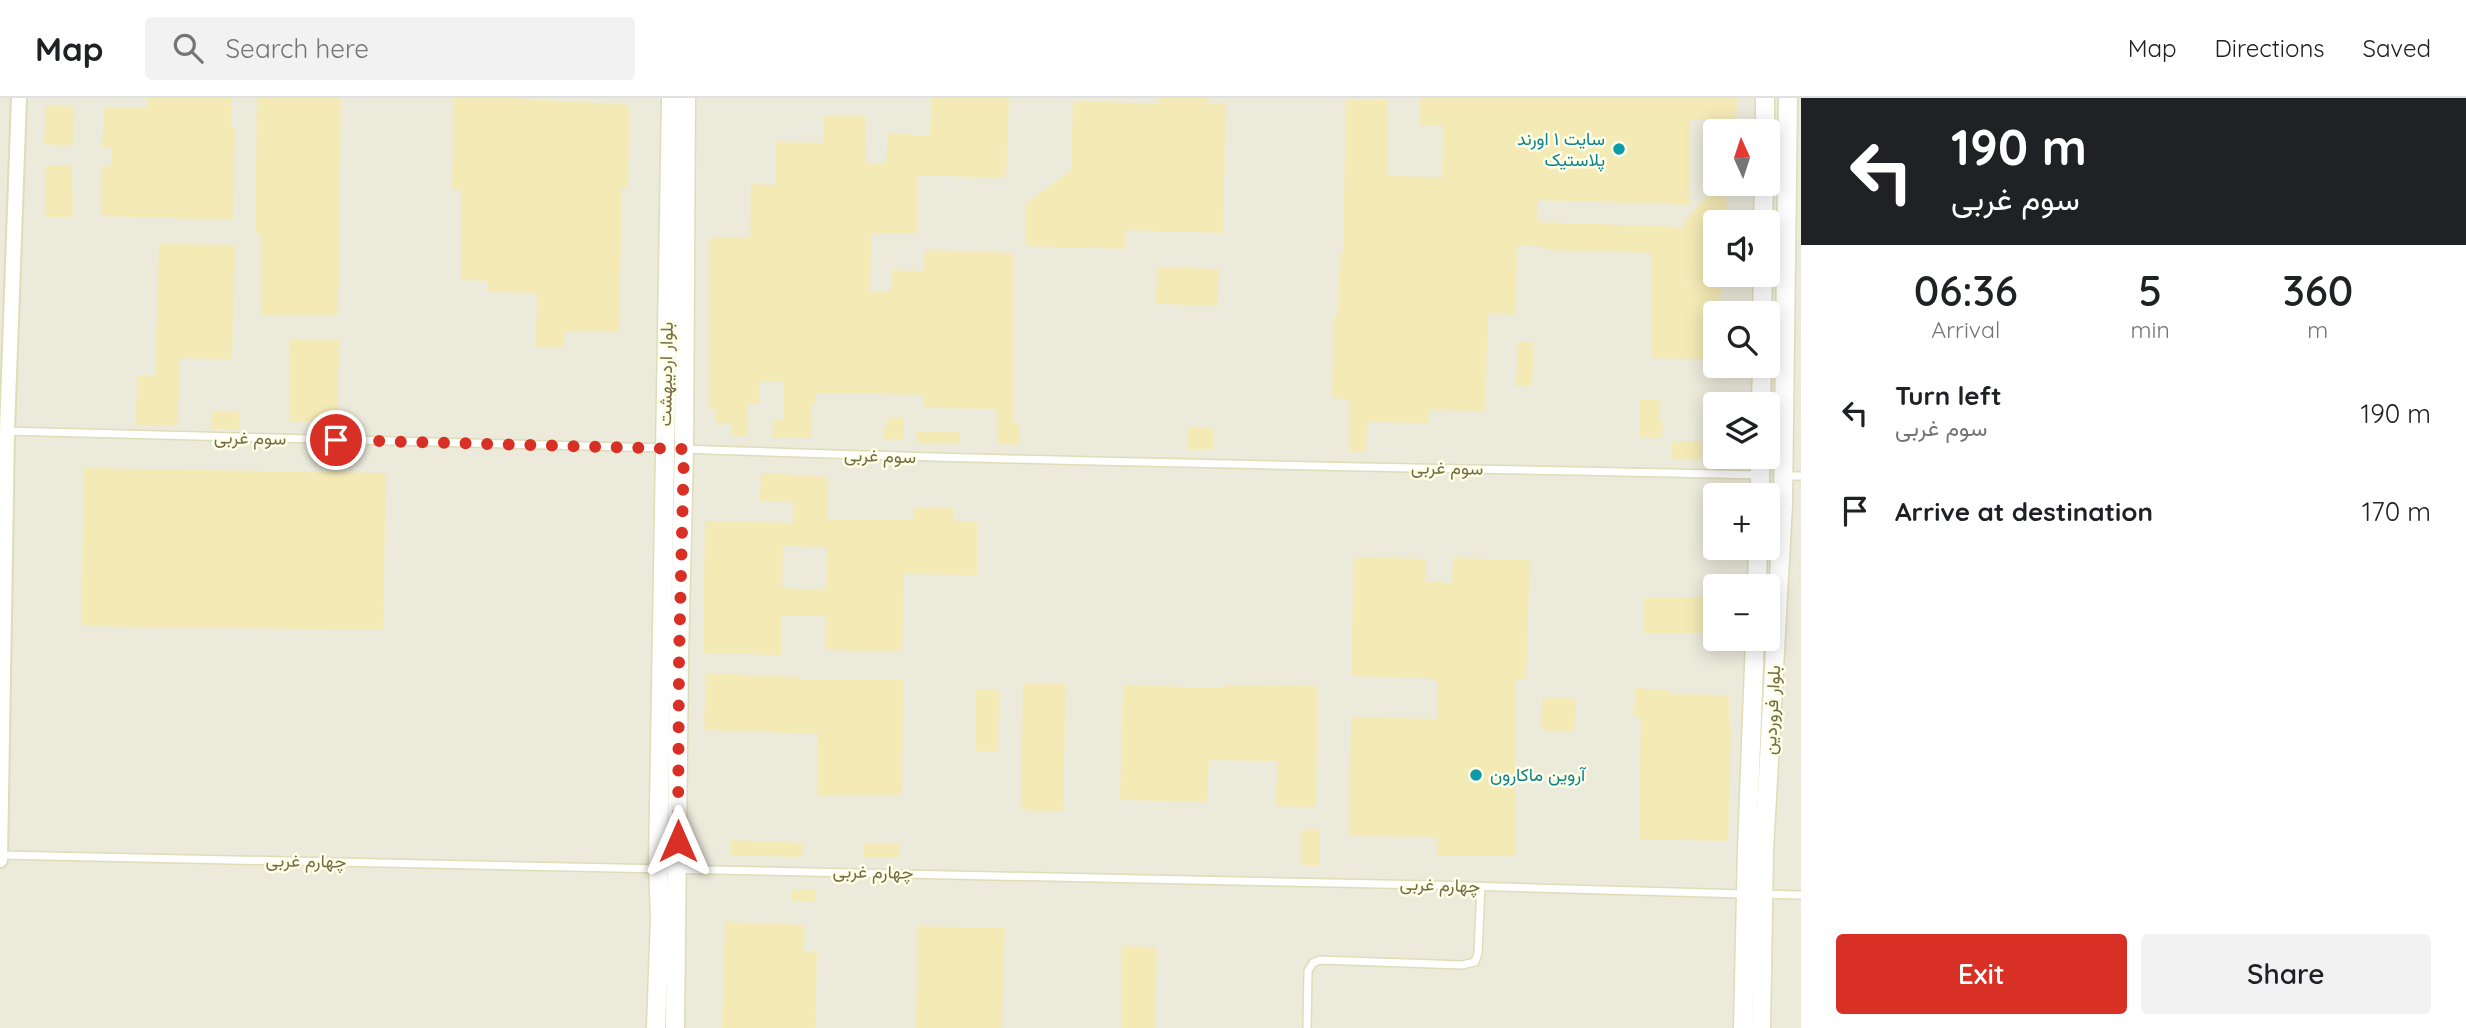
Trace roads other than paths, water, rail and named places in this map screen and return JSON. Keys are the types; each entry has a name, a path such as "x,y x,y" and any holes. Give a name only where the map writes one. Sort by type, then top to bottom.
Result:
{"street":[{"path":"0,858 4,431 19,98"},
{"name":"بلوار اردیبهشت","path":"656,1028 660,917 658,866 662,547 671,98"},
{"name":"بلوار اردیبهشت","path":"675,1028 684,449 686,98"},
{"path":"1765,98 1765,119"},
{"name":"بلوار فروردین","path":"1755,851 1783,504 1792,476 1784,441 1788,98"},
{"path":"1780,450 1784,441"},
{"path":"1760,483 1761,469"},
{"path":"1760,475 1792,476"},
{"path":"1780,494 1783,504"},
{"name":"بلوار فروردین","path":"1744,1028 1755,894 1755,651"},
{"name":"بلوار فروردین","path":"1754,917 1761,1028"}],"lane":[{"name":"سوم غربی","path":"4,431 666,448 939,458 1760,475"},
{"name":"چهارم غربی","path":"0,858 658,866 1801,895"},
{"path":"1307,1028 1308,971 1313,963 1320,960 1462,965 1475,962 1478,953 1481,886"}],"place":[{"name":"سایت ۱ اورند پلاستیک","path":"1619,149"},
{"name":"آروین ماکارون","path":"1476,775"}]}
